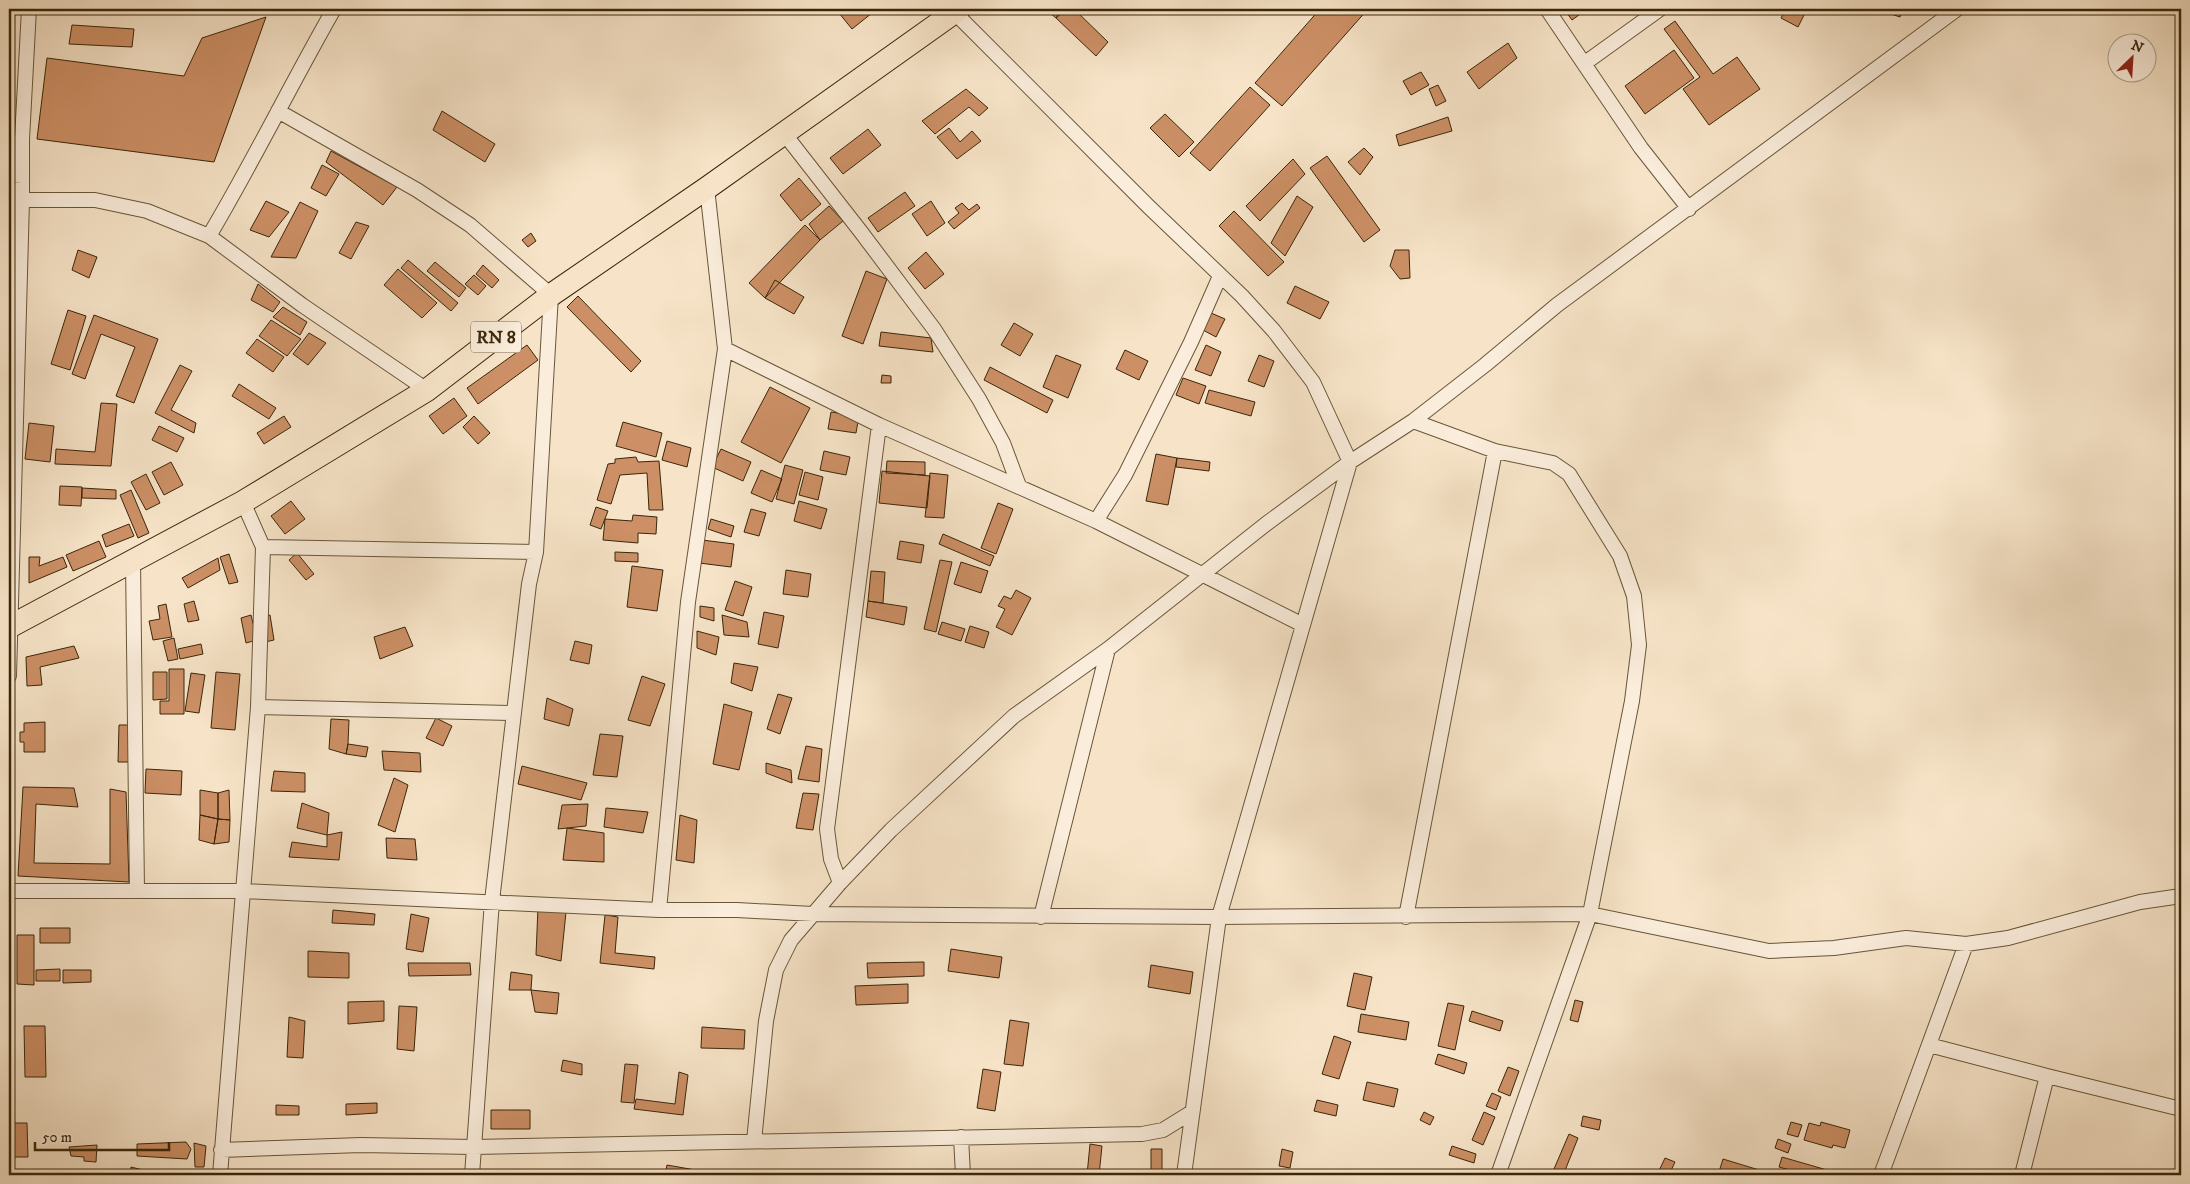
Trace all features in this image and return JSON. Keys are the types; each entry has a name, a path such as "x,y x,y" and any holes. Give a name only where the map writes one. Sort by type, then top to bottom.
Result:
{"main road":[{"name":"RN 8","path":"10,626 243,502 427,390 551,295 707,188 956,10"}],"street":[{"path":"9,676 22,200 15,176 22,139 29,9"},
{"path":"209,236 246,174 334,9"},
{"path":"1547,9 1641,148 1689,208"},
{"path":"1585,63 1660,9"},
{"path":"754,1142 766,1021 776,970 791,940 840,882 891,830 1014,716 1108,649 1266,524 1350,462 1413,421 1558,306 1957,9"},
{"path":"956,10 1118,177 1274,331 1313,382 1350,462 1219,917 1184,1175"},
{"path":"278,112 417,190 470,225 551,295 536,552 529,584 492,901 472,1175"},
{"path":"783,132 934,329 989,416 1003,443 1020,486"},
{"path":"659,910 688,602 725,350 707,188"},
{"path":"22,200 95,200 147,210 209,236 302,305 427,390"},
{"path":"1096,521 1125,475 1191,342 1220,276"},
{"path":"725,350 879,425 1096,521 1303,625"},
{"path":"1413,421 1495,451 1553,463 1569,474 1620,556 1634,596 1639,645 1632,701 1590,914 1498,1175"},
{"path":"840,882 831,860 827,829 879,425"},
{"path":"1406,917 1495,451"},
{"path":"220,1175 258,707 263,547 243,502"},
{"path":"263,547 536,552"},
{"path":"133,561 137,891"},
{"path":"1041,917 1108,649"},
{"path":"258,707 514,714"},
{"path":"9,890 243,891 659,910 737,910 813,914 1041,917 1406,917 1590,914 1769,951 1834,948 1906,938 1966,944 2008,938 2140,902 2181,896"},
{"path":"1881,1175 1966,944"},
{"path":"1929,1045 2181,1109"},
{"path":"2022,1175 2047,1076"},
{"path":"221,1150 361,1145 474,1148 1142,1134 1163,1130 1192,1112"},
{"path":"961,1137 962,1175"}],"building":[{"path":"845,9 877,9 852,29 839,13"},
{"path":"1045,9 1061,9 1056,18"},
{"path":"1067,9 1074,9 1108,42 1096,56 1056,18"},
{"path":"1320,9 1368,9 1282,106 1255,83"},
{"path":"1564,9 1587,9 1572,20"},
{"path":"1786,9 1807,9 1798,27 1781,18"},
{"path":"1886,9 1903,9 1900,17 1885,12"},
{"path":"266,17 214,162 37,139 47,58 184,76 202,38"},
{"path":"1675,21 1713,74 1737,57 1760,89 1709,125 1683,89 1700,77 1664,29"},
{"path":"72,25 134,29 132,47 69,44"},
{"path":"1508,43 1517,58 1479,89 1467,72"},
{"path":"1674,50 1694,78 1645,114 1625,86"},
{"path":"1421,72 1429,85 1411,95 1403,81"},
{"path":"1438,85 1446,101 1436,106 1429,89"},
{"path":"1250,87 1270,105 1210,171 1190,153"},
{"path":"966,89 988,108 979,116 969,107 935,134 922,121"},
{"path":"442,111 495,144 485,162 433,130"},
{"path":"1165,114 1194,142 1179,157 1150,128"},
{"path":"1448,117 1452,131 1399,146 1396,135"},
{"path":"949,128 960,142 972,131 981,141 957,159 937,137"},
{"path":"868,129 881,145 843,174 830,158"},
{"path":"1364,148 1373,157 1360,175 1348,162"},
{"path":"331,151 397,187 383,205 326,162"},
{"path":"1327,156 1380,230 1364,242 1310,168"},
{"path":"1293,159 1305,174 1260,221 1246,206"},
{"path":"322,165 339,174 326,196 311,188"},
{"path":"799,178 821,204 801,221 780,195"},
{"path":"905,192 915,206 878,232 868,218"},
{"path":"1297,196 1313,207 1285,256 1271,243"},
{"path":"266,201 289,212 269,237 250,230"},
{"path":"931,201 945,223 927,236 912,214"},
{"path":"300,202 318,211 296,258 271,257"},
{"path":"962,203 969,210 977,204 980,208 954,229 948,222 959,213 955,208"},
{"path":"829,206 843,221 820,240 809,224"},
{"path":"1234,211 1284,262 1268,276 1219,226"},
{"path":"356,222 369,226 351,259 339,253"},
{"path":"805,225 820,240 765,298 749,283"},
{"path":"531,233 536,241 528,247 522,240"},
{"path":"78,250 97,257 89,278 72,270"},
{"path":"1395,250 1409,250 1410,278 1400,279 1390,266"},
{"path":"926,252 944,274 925,289 908,268"},
{"path":"408,260 458,303 451,311 401,268"},
{"path":"435,262 466,288 459,297 427,271"},
{"path":"483,265 499,280 492,288 476,274"},
{"path":"398,269 437,303 422,318 384,285"},
{"path":"866,271 887,279 863,344 842,336"},
{"path":"474,275 486,286 478,295 465,284"},
{"path":"775,280 804,297 794,314 765,298"},
{"path":"258,284 280,302 273,312 251,300"},
{"path":"1295,286 1329,302 1320,319 1287,303"},
{"path":"578,296 641,361 631,372 567,307"},
{"path":"283,307 307,322 300,335 273,317"},
{"path":"68,310 86,316 70,370 51,364"},
{"path":"1211,313 1225,319 1216,337 1203,330"},
{"path":"94,315 158,339 134,403 116,396 135,347 101,334 85,379 72,374"},
{"path":"271,320 301,339 287,356 259,336"},
{"path":"1014,323 1033,334 1020,356 1001,345"},
{"path":"881,332 931,338 933,352 879,346"},
{"path":"309,333 326,343 308,365 293,354"},
{"path":"257,339 284,357 273,372 246,353"},
{"path":"527,345 538,360 478,404 467,388"},
{"path":"1206,345 1221,352 1211,376 1195,370"},
{"path":"1125,350 1148,361 1139,380 1116,369"},
{"path":"1056,355 1081,365 1068,398 1043,387"},
{"path":"1259,355 1274,361 1264,387 1248,381"},
{"path":"180,365 192,371 171,410 196,423 194,433 155,413"},
{"path":"990,367 1053,400 1047,413 984,380"},
{"path":"882,375 891,376 891,383 881,383"},
{"path":"1183,378 1206,386 1199,404 1176,395"},
{"path":"239,384 276,408 269,419 232,396"},
{"path":"770,387 810,408 781,463 741,442"},
{"path":"1209,390 1255,402 1251,416 1205,403"},
{"path":"454,398 467,416 443,434 429,416"},
{"path":"101,403 117,404 111,466 55,464 56,449 95,452"},
{"path":"831,412 859,416 856,433 828,429"},
{"path":"284,416 291,427 264,444 257,433"},
{"path":"474,416 490,433 478,444 463,427"},
{"path":"623,422 662,433 656,457 616,446"},
{"path":"29,423 54,426 50,462 25,459"},
{"path":"159,426 184,438 177,452 152,440"},
{"path":"667,441 691,448 687,467 662,460"},
{"path":"721,449 751,462 743,481 712,467"},
{"path":"824,451 850,457 846,475 820,470"},
{"path":"1156,454 1177,458 1168,505 1146,501"},
{"path":"636,457 638,462 659,461 663,510 649,510 647,473 620,475 611,504 597,500 608,464 615,463 615,459"},
{"path":"1177,458 1210,462 1209,471 1176,467"},
{"path":"887,461 925,462 925,475 886,473"},
{"path":"171,462 183,485 164,495 152,472"},
{"path":"785,465 803,470 794,504 776,499"},
{"path":"761,470 782,479 772,502 751,493"},
{"path":"882,471 930,476 927,508 879,503"},
{"path":"805,472 823,477 818,500 799,495"},
{"path":"930,473 948,475 944,518 925,517"},
{"path":"146,474 160,503 146,510 131,482"},
{"path":"60,486 82,487 81,506 59,505"},
{"path":"82,488 116,490 116,499 82,498"},
{"path":"131,490 149,533 138,538 120,495"},
{"path":"291,501 305,519 285,534 271,516"},
{"path":"799,501 827,509 821,529 794,521"},
{"path":"998,503 1013,509 996,554 981,548"},
{"path":"596,507 608,511 601,529 590,525"},
{"path":"751,509 766,513 759,536 744,532"},
{"path":"633,515 657,517 656,534 638,533 638,543 603,540 605,519 632,521"},
{"path":"711,519 734,526 731,537 708,529"},
{"path":"129,524 134,536 106,547 102,535"},
{"path":"943,534 994,556 990,566 939,544"},
{"path":"702,540 734,544 731,567 699,563"},
{"path":"99,541 106,557 73,571 66,555"},
{"path":"900,541 924,545 921,563 897,559"},
{"path":"615,552 638,553 638,562 615,561"},
{"path":"297,553 314,574 306,580 289,560"},
{"path":"229,554 238,582 229,584 220,557"},
{"path":"29,557 40,557 39,566 63,557 67,567 29,583"},
{"path":"218,558 220,570 188,588 182,578"},
{"path":"940,560 952,562 936,632 924,629"},
{"path":"961,562 988,571 981,593 954,584"},
{"path":"632,566 663,570 657,611 627,607"},
{"path":"786,570 811,574 808,597 783,594"},
{"path":"871,571 885,572 883,603 868,601"},
{"path":"735,581 752,587 743,616 725,610"},
{"path":"1016,590 1031,598 1012,635 996,627 1005,609 998,606 1004,596 1011,599"},
{"path":"194,601 199,620 188,622 184,604"},
{"path":"868,601 907,607 904,625 866,617"},
{"path":"166,604 172,637 153,640 149,621 160,619 158,606"},
{"path":"700,606 714,608 714,621 700,617"},
{"path":"764,612 784,616 778,648 758,644"},
{"path":"251,615 257,640 246,643 241,618"},
{"path":"270,615 274,640 265,642 261,617"},
{"path":"722,615 747,622 749,637 724,635"},
{"path":"942,622 965,629 961,641 938,634"},
{"path":"970,626 989,632 984,648 965,642"},
{"path":"405,627 413,646 380,659 374,637"},
{"path":"697,631 719,637 716,655 697,648"},
{"path":"174,638 178,659 168,661 163,641"},
{"path":"575,641 592,645 589,664 570,660"},
{"path":"201,644 203,654 180,659 178,649"},
{"path":"74,646 79,658 40,667 42,685 27,686 26,657"},
{"path":"734,663 758,667 752,691 731,683"},
{"path":"169,669 184,669 184,714 160,714 160,701 169,701"},
{"path":"153,672 167,672 167,699 153,700"},
{"path":"216,672 240,674 235,730 211,728"},
{"path":"191,673 205,675 199,713 185,711"},
{"path":"642,676 665,684 650,726 628,720"},
{"path":"778,694 792,698 780,734 767,729"},
{"path":"547,698 573,709 569,726 544,719"},
{"path":"724,704 752,712 739,770 713,764"},
{"path":"436,718 452,726 443,746 426,738"},
{"path":"331,719 349,720 346,754 329,749"},
{"path":"45,722 45,752 24,752 24,742 20,742 20,732 24,732 24,723"},
{"path":"119,725 131,725 129,762 118,762"},
{"path":"600,734 623,736 617,777 593,775"},
{"path":"348,744 368,747 366,757 346,754"},
{"path":"806,746 822,749 819,782 798,779"},
{"path":"382,751 420,753 421,772 384,770"},
{"path":"766,763 791,770 792,783 766,773"},
{"path":"522,766 587,783 581,800 518,784"},
{"path":"146,769 182,771 181,795 145,793"},
{"path":"274,771 305,773 305,792 271,791"},
{"path":"394,778 408,785 395,832 378,825"},
{"path":"23,787 74,788 78,807 36,804 34,863 110,864 110,789 126,792 129,882 18,876"},
{"path":"200,790 218,793 218,819 200,815"},
{"path":"229,790 230,820 218,819 218,793"},
{"path":"803,793 819,794 813,830 796,828"},
{"path":"302,803 329,813 327,835 297,828"},
{"path":"588,804 586,826 558,829 562,805"},
{"path":"606,808 648,812 643,833 604,827"},
{"path":"200,815 218,819 214,844 199,840"},
{"path":"680,815 697,820 694,863 676,860"},
{"path":"218,819 230,820 229,842 214,844"},
{"path":"567,828 604,833 604,862 563,860"},
{"path":"342,832 339,860 289,857 292,842 327,847 327,835"},
{"path":"386,838 415,839 417,860 387,858"},
{"path":"538,907 566,912 561,961 536,955"},
{"path":"333,910 375,914 374,925 332,923"},
{"path":"411,914 429,918 423,952 406,949"},
{"path":"605,915 618,917 615,953 655,957 654,969 600,963"},
{"path":"40,928 70,928 70,943 40,943"},
{"path":"17,935 34,935 34,985 17,984"},
{"path":"951,949 1002,957 999,978 948,971"},
{"path":"308,951 349,953 349,978 308,977"},
{"path":"924,962 924,976 868,978 867,963"},
{"path":"408,963 470,963 471,975 409,976"},
{"path":"1151,965 1193,972 1190,994 1148,987"},
{"path":"60,969 60,981 36,981 36,970"},
{"path":"63,970 91,970 91,982 63,983"},
{"path":"511,972 532,975 531,990 509,990"},
{"path":"1354,973 1372,977 1365,1010 1347,1006"},
{"path":"908,984 908,1003 856,1005 855,986"},
{"path":"531,990 559,993 557,1014 535,1012"},
{"path":"1575,1000 1583,1002 1578,1022 1570,1020"},
{"path":"384,1001 384,1021 348,1024 348,1002"},
{"path":"1448,1003 1464,1006 1455,1050 1438,1046"},
{"path":"399,1006 417,1007 414,1051 397,1049"},
{"path":"1472,1011 1503,1021 1500,1031 1469,1021"},
{"path":"1361,1014 1409,1022 1406,1040 1358,1032"},
{"path":"289,1017 305,1021 303,1058 287,1057"},
{"path":"1010,1020 1029,1023 1023,1066 1004,1064"},
{"path":"24,1026 45,1026 46,1077 25,1077"},
{"path":"702,1027 745,1030 744,1049 701,1048"},
{"path":"1334,1036 1351,1042 1339,1079 1322,1074"},
{"path":"1438,1054 1467,1063 1464,1074 1435,1064"},
{"path":"563,1060 582,1064 582,1075 561,1071"},
{"path":"625,1064 638,1065 634,1103 621,1102"},
{"path":"1508,1067 1519,1071 1510,1096 1498,1091"},
{"path":"983,1069 1001,1072 995,1111 977,1108"},
{"path":"679,1072 688,1075 683,1115 634,1109 636,1099 675,1104"},
{"path":"1367,1082 1398,1089 1394,1107 1363,1100"},
{"path":"1492,1093 1501,1097 1496,1110 1486,1106"},
{"path":"1317,1100 1338,1105 1336,1116 1314,1111"},
{"path":"377,1103 377,1113 346,1115 346,1104"},
{"path":"276,1105 299,1106 299,1115 276,1115"},
{"path":"491,1110 530,1110 530,1129 491,1129"},
{"path":"1424,1112 1434,1117 1430,1125 1420,1120"},
{"path":"1484,1112 1495,1117 1483,1145 1472,1140"},
{"path":"1583,1116 1601,1120 1599,1130 1581,1126"},
{"path":"1791,1122 1802,1125 1798,1137 1787,1134"},
{"path":"1821,1122 1850,1130 1845,1148 1833,1145 1832,1148 1804,1140 1809,1123 1820,1126"},
{"path":"9,1123 27,1123 28,1157 9,1157"},
{"path":"1569,1134 1578,1138 1564,1173 1554,1169"},
{"path":"1778,1139 1791,1144 1788,1153 1775,1148"},
{"path":"186,1142 191,1149 187,1159 137,1156 137,1144"},
{"path":"194,1143 206,1146 204,1167 195,1167"},
{"path":"1090,1144 1102,1146 1099,1175 1087,1175"},
{"path":"97,1145 96,1162 84,1161 84,1157 71,1156 69,1147"},
{"path":"1452,1146 1476,1154 1474,1163 1449,1155"},
{"path":"1151,1149 1162,1149 1162,1173 1151,1173"},
{"path":"1282,1149 1293,1152 1290,1168 1279,1166"},
{"path":"1782,1157 1827,1170 1825,1175 1807,1175 1779,1167"},
{"path":"1665,1158 1675,1162 1669,1175 1657,1175"},
{"path":"1723,1159 1769,1173 1768,1175 1718,1175"},
{"path":"667,1165 724,1175 665,1175"},
{"path":"131,1167 143,1170 144,1175 131,1175"}]}
